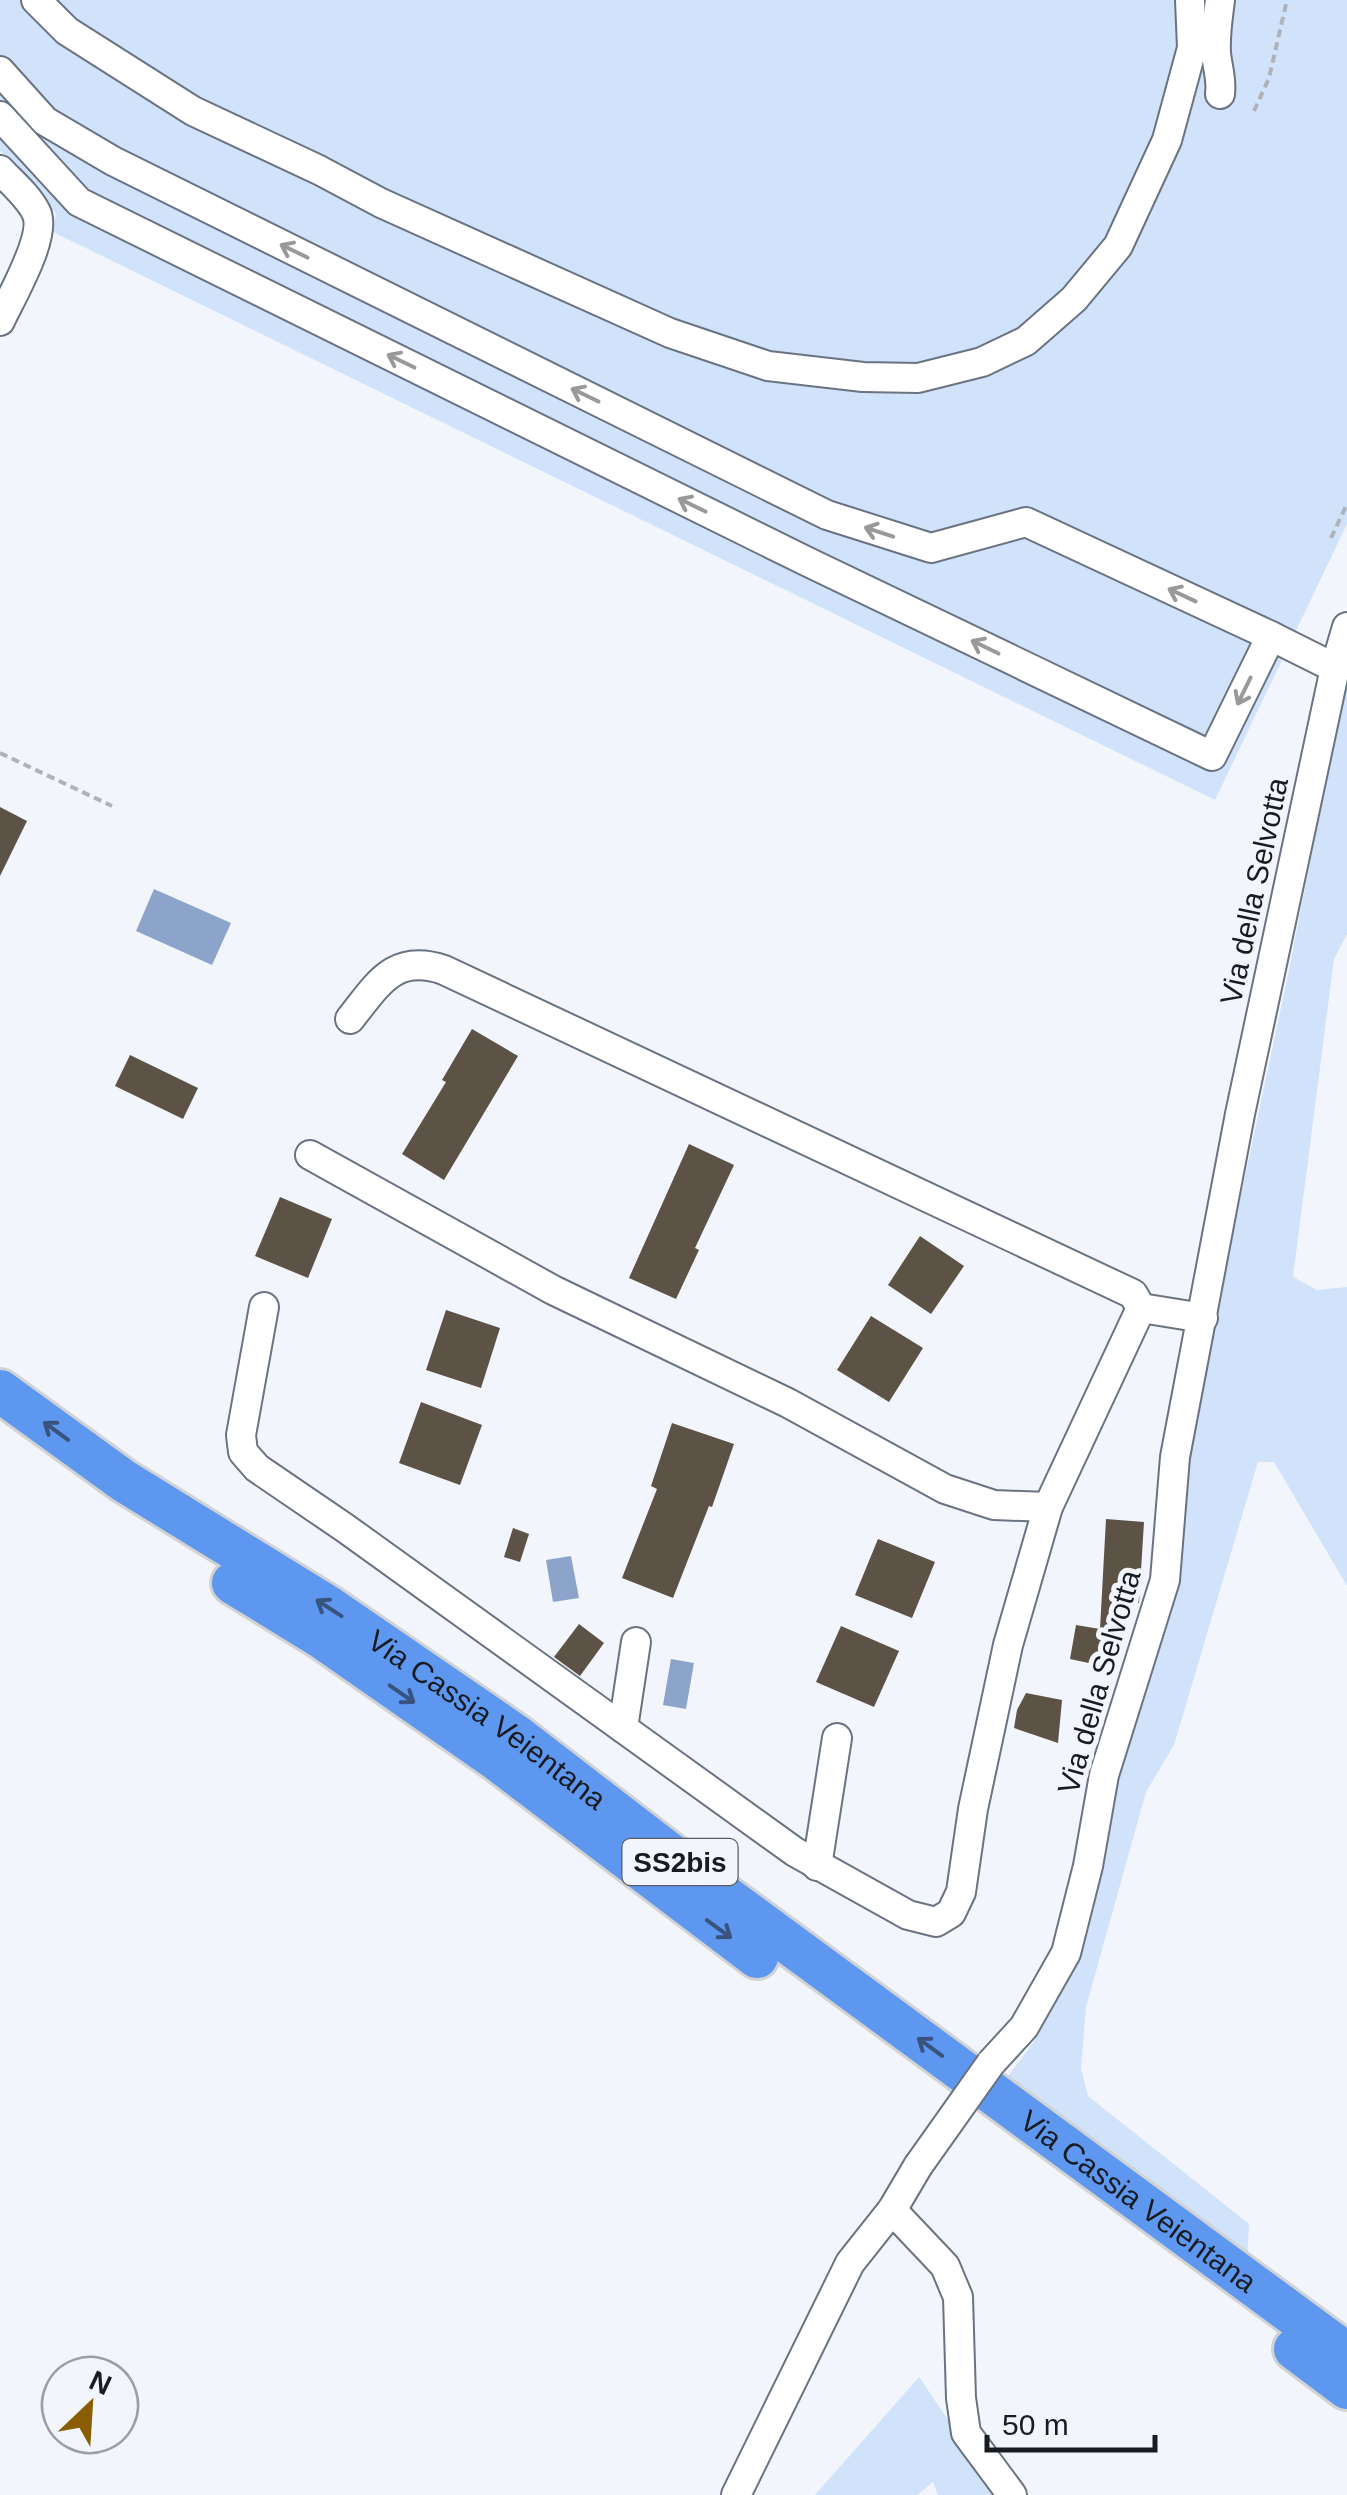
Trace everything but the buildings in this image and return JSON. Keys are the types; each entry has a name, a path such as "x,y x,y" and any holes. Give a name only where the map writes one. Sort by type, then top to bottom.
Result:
{"highway":[{"name":"Via Cassia Veientana","path":"0,1391 124,1481 330,1608 515,1735 719,1892 1347,2354"},
{"name":"Via Cassia Veientana","path":"0,1428 108,1505 321,1638 496,1758 702,1916 1347,2388"}],"street":[{"path":"36,0 67,31 193,111 381,203 670,333 768,366 863,377 918,378 982,362 1026,340 1074,299 1118,246 1168,140 1192,48 1190,0"},
{"path":"1220,0 1216,36 1216,59 1222,78 1220,94"},
{"path":"0,71 45,121 113,162 826,515 931,548 1026,522 1336,668"},
{"path":"0,116 79,202 790,554 1212,756 1270,636"},
{"path":"0,170 32,206 40,226 0,320"},
{"name":"Via della Selvotta","path":"736,2495 850,2263 892,2210 918,2166 992,2064 1024,2027 1066,1953 1088,1866 1104,1775 1165,1580 1176,1457 1240,1114 1347,627"},
{"path":"350,1020 378,984 400,967 417,964 444,970 1133,1294 1141,1308"},
{"path":"310,1155 553,1290 788,1403 946,1490 994,1505 1048,1508"},
{"path":"264,1307 242,1426 241,1441 248,1460 817,1866 915,1918 941,1920 956,1906 972,1809 1008,1645 1048,1508 1141,1308"},
{"path":"1141,1308 1202,1318"},
{"path":"623,1728 636,1642"},
{"path":"817,1866 837,1738"},
{"path":"892,2210 946,2266 958,2297 960,2398 966,2433 1012,2495"}],"path":[{"path":"1254,111 1270,78 1286,0"},
{"path":"1331,538 1347,504"},
{"path":"0,753 112,806"}],"shaded area":[{"path":"0,0 1347,0 1347,524 1215,800 53,232 56,214 0,151"},
{"path":"1347,673 1347,934 1334,959 1293,1277 1317,1290 1347,1287 1347,1586 1274,1462 1258,1462 1174,1745 1146,1792 1086,2007 1081,2068 1088,2096 1249,2224 1247,2260 999,2088 1033,2043 1076,1952 1107,1785 1188,1459"},
{"path":"154,889 231,923 212,965 136,931"},
{"path":"571,1556 579,1598 553,1602 546,1560"},
{"path":"671,1659 694,1663 686,1709 663,1705"},
{"path":"919,2377 999,2495 938,2495 933,2482 917,2495 815,2495"}]}
